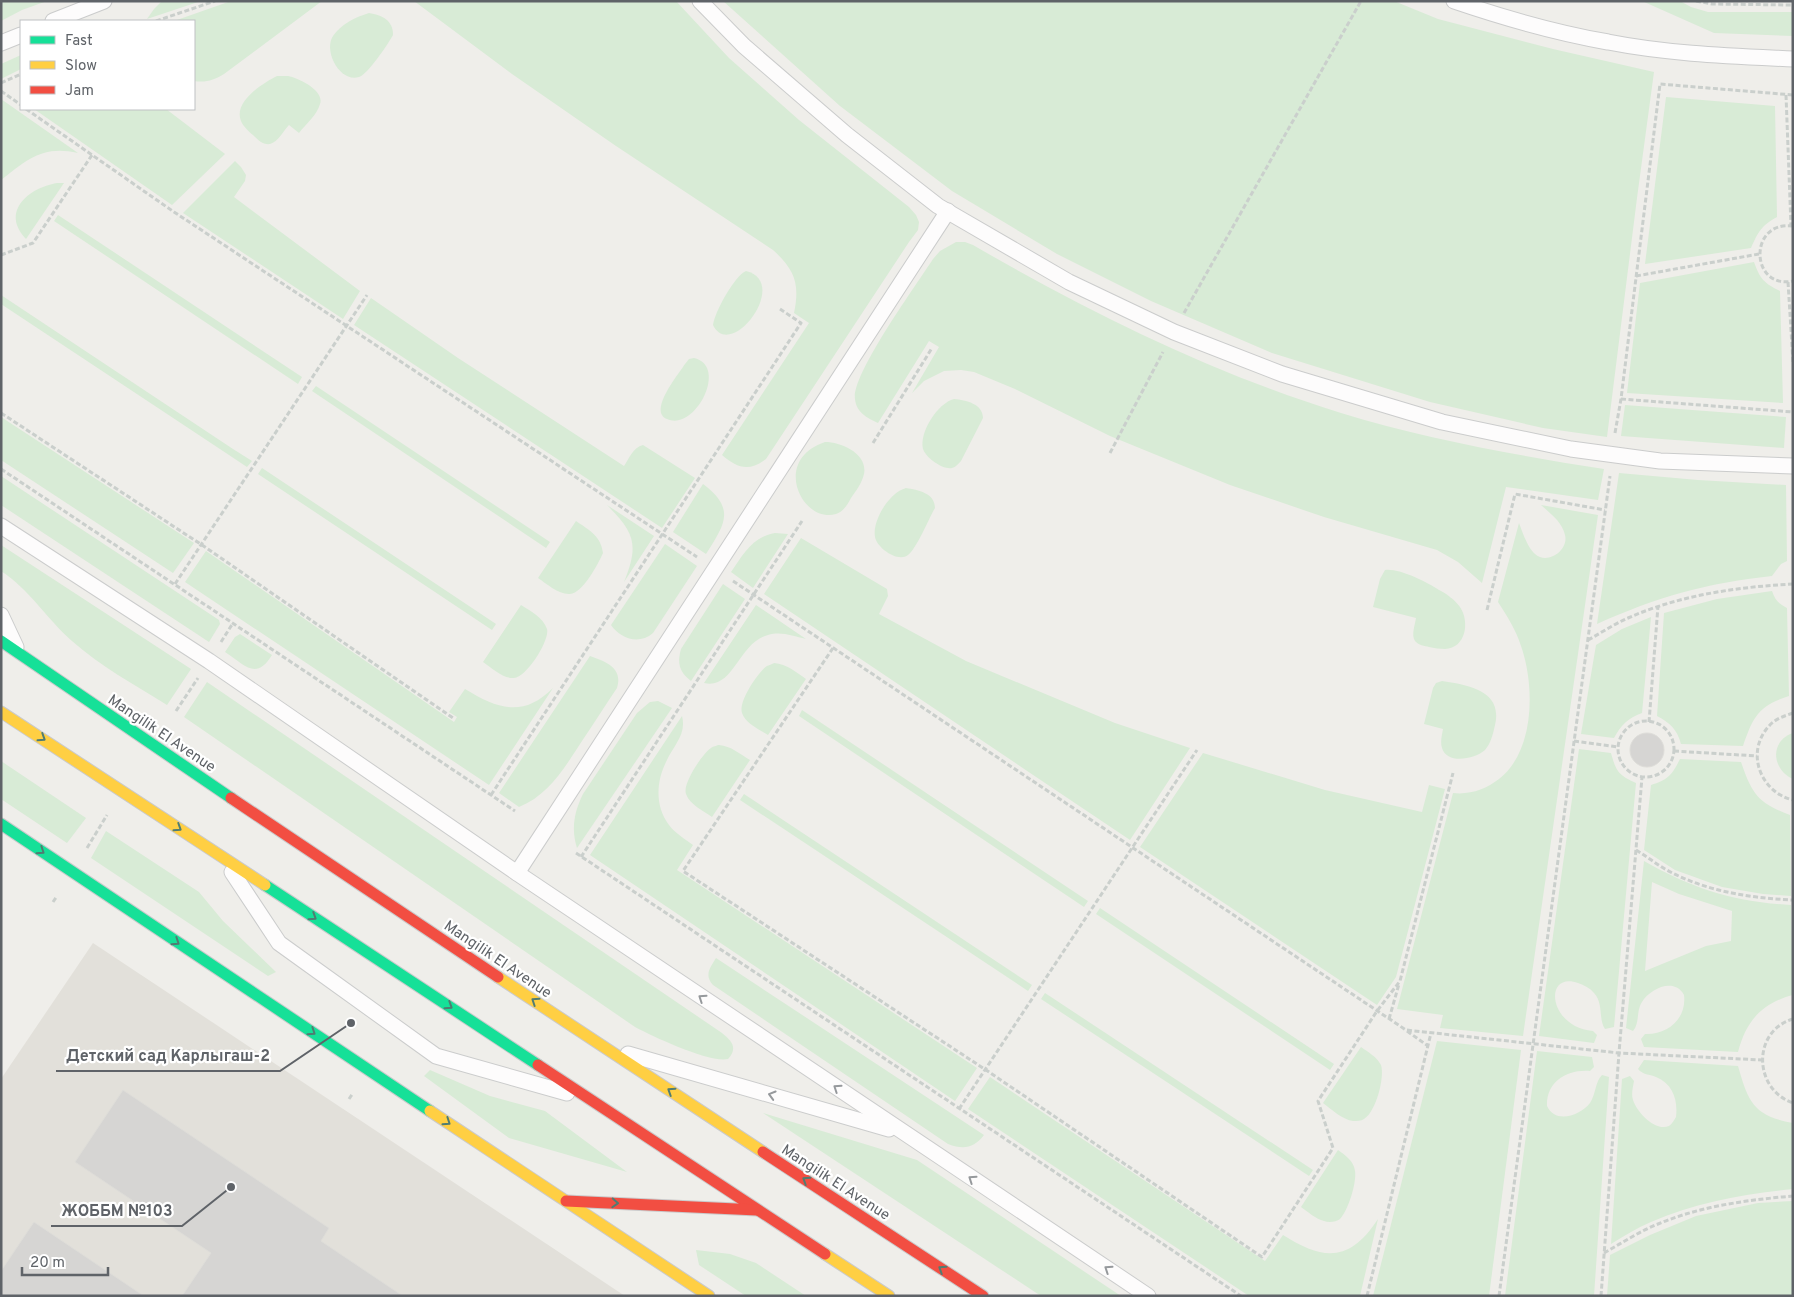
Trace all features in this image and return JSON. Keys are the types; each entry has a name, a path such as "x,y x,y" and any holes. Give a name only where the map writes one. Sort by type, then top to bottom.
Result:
{"main road":[{"name":"Mangilik El Avenue","path":"1,641 168,756 983,1296"},
{"path":"1,712 888,1296"},
{"path":"1,824 709,1296"},
{"path":"566,1201 758,1210"}],"lane":[{"path":"56,20 104,1"},
{"path":"700,1 744,46 847,135 938,206 1069,282 1174,332 1282,374 1442,422 1571,449 1660,461 1793,466"},
{"path":"1454,1 1507,19 1608,42 1697,54 1793,59"},
{"path":"1,43 20,34"},
{"path":"518,873 948,211"},
{"path":"1,526 209,661 518,873 1148,1296"},
{"path":"1,615 18,653"},
{"path":"223,858 279,943 436,1056 592,1100"},
{"path":"603,1046 903,1133"}],"path":[{"path":"159,20 214,1"},
{"path":"1110,453 1174,332 1361,1"},
{"path":"1696,1 1712,4 1793,5"},
{"path":"1,83 20,74"},
{"path":"1615,437 1660,84 1793,95"},
{"path":"1,91 20,104"},
{"path":"1786,94 1792,226 1781,226 1772,230 1765,236 1760,245 1759,254 1760,263 1765,271 1779,281 1793,281"},
{"path":"27,110 174,212 702,560"},
{"path":"1,255 34,243 92,155"},
{"path":"1636,276 1759,254"},
{"path":"1788,282 1793,362"},
{"path":"175,584 367,295"},
{"path":"491,795 801,323 780,309"},
{"path":"873,443 932,348"},
{"path":"1621,398 1793,412"},
{"path":"1,413 202,545 453,718"},
{"path":"1499,1296 1611,468"},
{"path":"1,469 515,811"},
{"path":"1487,610 1515,494 1605,510"},
{"path":"581,857 802,521"},
{"path":"728,578 1428,1046"},
{"path":"1587,641 1627,618 1670,602 1719,592 1760,586 1793,584"},
{"path":"1649,722 1658,606"},
{"path":"217,648 233,623"},
{"path":"833,648 683,871 986,1070 1262,1257 1333,1148 1318,1101 1377,1011 1400,981"},
{"path":"176,711 200,676"},
{"path":"1793,713 1781,717 1769,725 1760,738 1757,756 1758,767 1763,780 1772,791 1793,800"},
{"path":"1640,722 1649,722 1659,724 1666,730 1671,738 1674,751 1670,765 1663,772 1655,776 1642,777 1630,773 1623,766 1619,759 1618,747 1619,740 1631,726 1640,722"},
{"path":"1574,741 1618,747"},
{"path":"959,1109 1197,750"},
{"path":"1674,751 1757,756"},
{"path":"1389,1019 1453,772"},
{"path":"1601,1296 1642,777"},
{"path":"1636,850 1666,869 1698,884 1726,892 1793,900"},
{"path":"576,853 1241,1296"},
{"path":"1793,1019 1786,1020 1774,1030 1766,1042 1762,1060 1763,1071 1769,1084 1778,1095 1793,1103"},
{"path":"1406,1030 1619,1053 1762,1060"},
{"path":"1368,1296 1432,1033"},
{"path":"1604,1253 1657,1224 1701,1209 1755,1199 1793,1196"}],"shaded area":[{"path":"93,943 625,1296 1,1296 1,1079"}],"green space":[{"path":"1,1 47,1 22,10 1,21"},
{"path":"162,1 201,1 147,19"},
{"path":"231,1 322,1 224,74 202,82 195,81 195,20 177,20"},
{"path":"414,1 676,1 729,58 799,120 909,207 916,215 919,222 918,230 766,459 754,466 743,467 722,455 809,323 794,313 796,286 791,271 786,264 773,250 616,146 512,74"},
{"path":"723,1 1394,1 1438,19 1553,49 1654,72 1607,437 1543,428 1430,402 1272,353 1151,301 1057,254 952,191 840,106"},
{"path":"1642,1 1680,1 1691,7 1708,12 1793,12 1793,36 1714,33"},
{"path":"369,13 386,19 393,30 393,35 363,75 352,78 340,71 335,64 330,50 330,42 336,32 344,25"},
{"path":"20,55 20,70 1,79 1,64"},
{"path":"277,76 293,77 304,82 319,94 321,99 319,108 314,116 299,133 289,125 276,141 267,144 259,140 243,125 240,114 241,107 257,88"},
{"path":"1666,97 1775,106 1777,217 1761,230 1751,248 1645,264"},
{"path":"1,99 78,153 66,151 45,152 28,160 1,180"},
{"path":"35,110 167,110 225,154 172,205"},
{"path":"235,161 246,175 245,181 234,197 360,291 343,319 183,213"},
{"path":"57,183 64,183 26,239 19,229 16,220 17,211 21,203 36,190"},
{"path":"58,215 302,377 298,384 54,221"},
{"path":"956,242 965,242 973,245 1062,294 1153,340 1293,397 1405,431 1504,452 1604,469 1598,500 1506,487 1482,583 1458,562 1437,550 1324,517 1230,485 1110,436 1015,389 974,372 961,370 944,371 924,381 912,393 939,347 929,341 878,423 857,408 855,399 863,371 886,329 933,259 940,251"},
{"path":"1754,262 1763,280 1780,291 1783,403 1627,393 1640,283"},
{"path":"746,271 758,278 762,289 760,303 753,316 743,327 732,334 721,334 713,325 714,319 736,279"},
{"path":"1,295 252,461 247,467 1,304"},
{"path":"371,298 458,358 624,466 634,451 643,445 695,478 662,528 354,325"},
{"path":"694,358 704,363 708,373 708,384 704,396 697,408 688,416 678,420 667,419 662,415 662,401 685,364 689,359"},
{"path":"316,386 550,542 546,548 312,391"},
{"path":"954,399 964,400 977,406 983,418 961,461 955,467 948,468 935,463 928,456 923,449 923,442 927,427 936,412"},
{"path":"1625,405 1786,417 1784,448 1621,436"},
{"path":"1,417 194,543 173,573 1,460"},
{"path":"825,442 839,444 852,450 862,461 864,474 859,487 845,508 836,514 824,515 812,509 803,500 798,488 796,475 799,462 809,451"},
{"path":"262,468 496,624 492,630 258,474"},
{"path":"1619,473 1786,485 1787,561 1781,564 1772,576 1682,592 1640,606 1597,624"},
{"path":"1,476 219,620 220,624 209,642 1,505"},
{"path":"703,484 720,501 724,517 718,534 706,554 673,532"},
{"path":"906,488 925,493 932,499 935,508 919,540 911,551 904,557 899,557 888,553 880,546 875,537 875,530 879,515 888,501"},
{"path":"607,505 654,536 624,582 632,558 632,540 624,524"},
{"path":"1541,505 1598,515 1523,1036 1440,1028 1443,1015 1397,1009 1453,793 1466,793 1478,790 1489,786 1499,779 1511,767 1520,752 1525,735 1529,717 1530,698 1526,662 1517,634 1498,602 1519,523 1530,548 1540,557 1545,558 1556,555 1564,546 1565,535 1561,526 1556,518"},
{"path":"576,521 597,538 603,553 594,571 580,589 566,594 553,589 538,578"},
{"path":"775,533 788,534 753,588 731,572 744,553 754,543 760,538"},
{"path":"801,538 887,589 888,596 879,614 966,661 1115,723 1190,748 1130,840 764,594"},
{"path":"665,544 697,566 653,633 642,639 630,639 620,634 611,625"},
{"path":"1,545 191,669 167,705 106,667 72,641 20,586 1,571"},
{"path":"206,551 454,722 457,717 449,712 465,689 488,702 510,707 521,707 531,704 553,688 489,785 185,582"},
{"path":"1385,570 1405,573 1445,593 1456,602 1465,620 1464,633 1458,644 1452,648 1445,649 1420,644 1415,641 1413,636 1416,618 1373,607 1380,579"},
{"path":"723,584 745,599 691,681 680,667 681,649"},
{"path":"1772,591 1774,597 1787,608 1789,696 1770,704 1758,714 1750,727 1743,746 1681,744 1672,727 1657,716 1664,613 1717,599"},
{"path":"521,605 543,621 547,634 541,649 531,665 519,676 510,678 498,673 483,662"},
{"path":"756,605 806,639 792,635 768,635 750,647 730,673 722,680 714,683 704,683"},
{"path":"1651,617 1642,713 1625,722 1614,738 1581,734 1596,645 1622,629"},
{"path":"240,634 272,655 261,667 255,669 244,666 225,652 235,637"},
{"path":"590,656 608,663 616,671 618,675 617,688 569,761 548,788 530,802 519,807 499,793"},
{"path":"774,663 795,671 806,679 768,735 746,720 742,713 742,708 746,695 754,681 763,669"},
{"path":"1442,681 1473,688 1489,697 1494,704 1496,714 1493,735 1485,750 1475,756 1462,759 1449,757 1441,746 1443,729 1424,724 1433,688 1436,683"},
{"path":"207,682 722,1033 729,1039 732,1045 733,1051 731,1055 728,1059 708,1057 655,1037 635,1027 184,717"},
{"path":"658,701 672,708 577,848 574,821 577,807 583,794 637,713 650,702"},
{"path":"802,710 1088,901 1084,907 799,716"},
{"path":"682,716 683,729 663,770 658,794 664,818 677,833 693,845 677,870 977,1068 955,1101 590,855"},
{"path":"1793,733 1793,779 1781,769 1777,763 1776,756 1780,742"},
{"path":"719,745 731,749 750,760 712,817 688,798 686,789 690,776 703,756 707,751"},
{"path":"1579,749 1611,753 1614,764 1619,772 1636,783 1614,1027 1605,1029 1597,997 1587,987 1567,981 1559,985 1556,992 1559,1011 1567,1020 1578,1027 1593,1031 1597,1035 1594,1043 1539,1036"},
{"path":"1203,753 1325,790 1422,812 1429,785 1445,789 1396,977 1377,1005 1140,847"},
{"path":"1680,759 1741,762 1753,790 1758,796 1770,806 1790,815 1791,896 1763,894 1722,887 1675,870 1644,850 1651,785 1669,776"},
{"path":"1,761 86,818 67,843 1,799"},
{"path":"744,794 1032,985 1028,991 740,800"},
{"path":"106,831 199,892 223,921 276,972 268,976 91,858"},
{"path":"1644,861 1680,879 1715,892 1751,901 1791,905 1793,995 1772,1003 1757,1015 1746,1031 1738,1052 1644,1047 1641,1039 1645,1034 1661,1032 1674,1024 1679,1018 1684,1004 1684,995 1674,987 1668,986 1656,989 1646,997 1640,1006 1635,1028 1633,1031 1626,1028","holes":["1652,882 1679,894 1732,911 1731,941 1706,946 1645,971"]},
{"path":"1100,908 1334,1064 1330,1070 1096,914"},
{"path":"716,958 984,1135 976,1143 968,1147 948,1144 713,985 708,975"},
{"path":"1045,993 1313,1170 1309,1176 1041,999"},
{"path":"1437,1041 1521,1050 1489,1296 1373,1296"},
{"path":"1361,1047 1379,1062 1382,1078 1376,1102 1368,1115 1360,1121 1353,1121 1341,1116 1323,1103"},
{"path":"1537,1051 1592,1057 1594,1067 1590,1071 1573,1072 1566,1075 1554,1084 1550,1090 1547,1106 1556,1115 1568,1116 1586,1108 1602,1075 1609,1077 1594,1296 1505,1296"},
{"path":"1644,1060 1738,1066 1745,1089 1754,1105 1769,1116 1793,1123 1793,1189 1738,1196 1685,1209 1646,1224 1611,1244 1622,1079 1630,1076 1634,1081 1633,1100 1638,1110 1647,1120 1664,1127 1669,1126 1676,1117 1675,1099 1667,1084 1638,1069"},
{"path":"430,1070 490,1096 545,1111 627,1172 509,1138 424,1076"},
{"path":"990,1077 1265,1261 1283,1235 1311,1250 1335,1253 1346,1250 1357,1243 1368,1233 1378,1219 1360,1296 1249,1296 968,1109"},
{"path":"763,1113 917,1160 1121,1296 1041,1296"},
{"path":"1338,1150 1353,1164 1355,1182 1349,1203 1343,1215 1338,1220 1328,1222 1318,1219 1301,1207"},
{"path":"1793,1201 1793,1296 1607,1296 1610,1255 1650,1235 1696,1216 1758,1203"},
{"path":"696,1250 730,1254 756,1263 806,1296 746,1296 699,1265"}],"building":[{"path":"1647,733 1654,734 1659,738 1663,743 1663,757 1659,762 1654,766 1647,767 1640,766 1635,762 1631,757 1630,750 1631,743 1635,738 1640,734"},
{"path":"123,1090 329,1228 321,1241 403,1296 182,1296 211,1253 75,1162"},
{"path":"34,1222 144,1296 1,1296 1,1271"}],"traffic: fast":[{"path":"1,641 231,798"},
{"path":"1,824 430,1111"},
{"path":"265,885 538,1065"}],"traffic: slow":[{"path":"1,712 265,885"},
{"path":"498,977 763,1152"},
{"path":"430,1111 709,1296"},
{"path":"825,1254 889,1296"}],"traffic: jam":[{"path":"231,798 498,977"},
{"path":"538,1065 825,1254"},
{"path":"763,1152 983,1296"},
{"path":"566,1201 757,1210"}],"place":[{"name":"Детский сад Карлыгаш-2","path":"351,1023"},
{"name":"ЖОББМ №103","path":"231,1187"}]}
